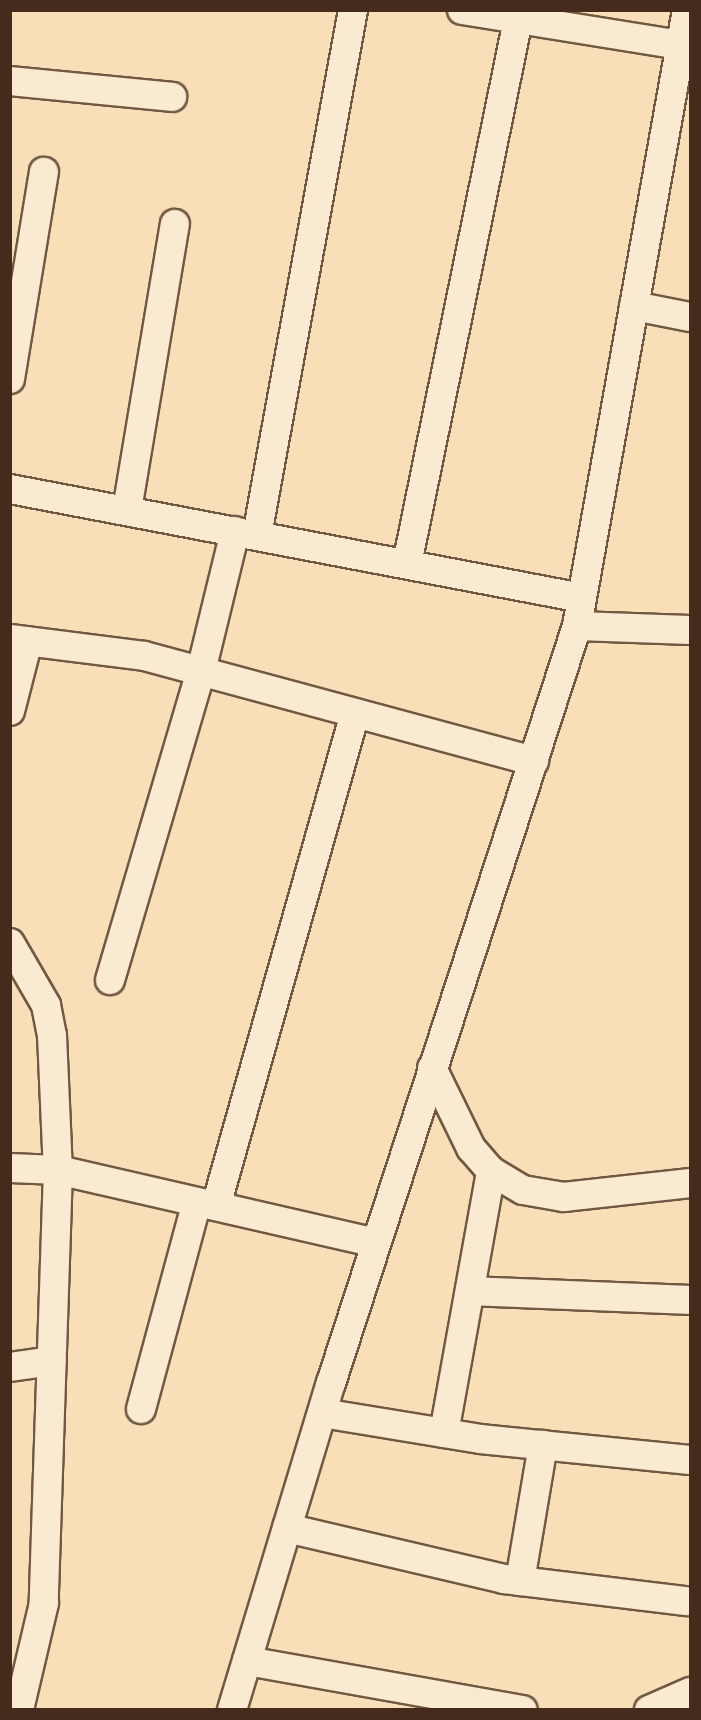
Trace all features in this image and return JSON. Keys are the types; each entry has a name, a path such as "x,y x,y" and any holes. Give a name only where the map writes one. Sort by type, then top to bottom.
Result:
{"street":[{"path":"110,980 201,671 246,533 353,10"},
{"path":"462,10 519,15 681,45"},
{"path":"231,1710 376,1243 577,626 634,306 681,91 681,45 687,10"},
{"path":"406,564 519,15"},
{"path":"10,81 172,97"},
{"path":"10,379 44,172"},
{"path":"127,510 176,224"},
{"path":"634,306 690,318"},
{"path":"10,489 582,598"},
{"path":"577,626 690,630"},
{"path":"10,711 19,640 144,656 534,761"},
{"path":"141,1410 207,1204 356,713"},
{"path":"10,943 46,1005 52,1035 58,1170 44,1603 19,1710"},
{"path":"432,1068 458,1129 491,1171 523,1190 564,1197 690,1183"},
{"path":"10,1168 58,1170 376,1243"},
{"path":"444,1433 491,1171"},
{"path":"470,1291 690,1300"},
{"path":"10,1366 52,1361"},
{"path":"322,1413 444,1433 690,1461"},
{"path":"520,1581 543,1445"},
{"path":"287,1528 520,1581 687,1601"},
{"path":"248,1661 523,1710"},
{"path":"649,1710 690,1692"}]}
